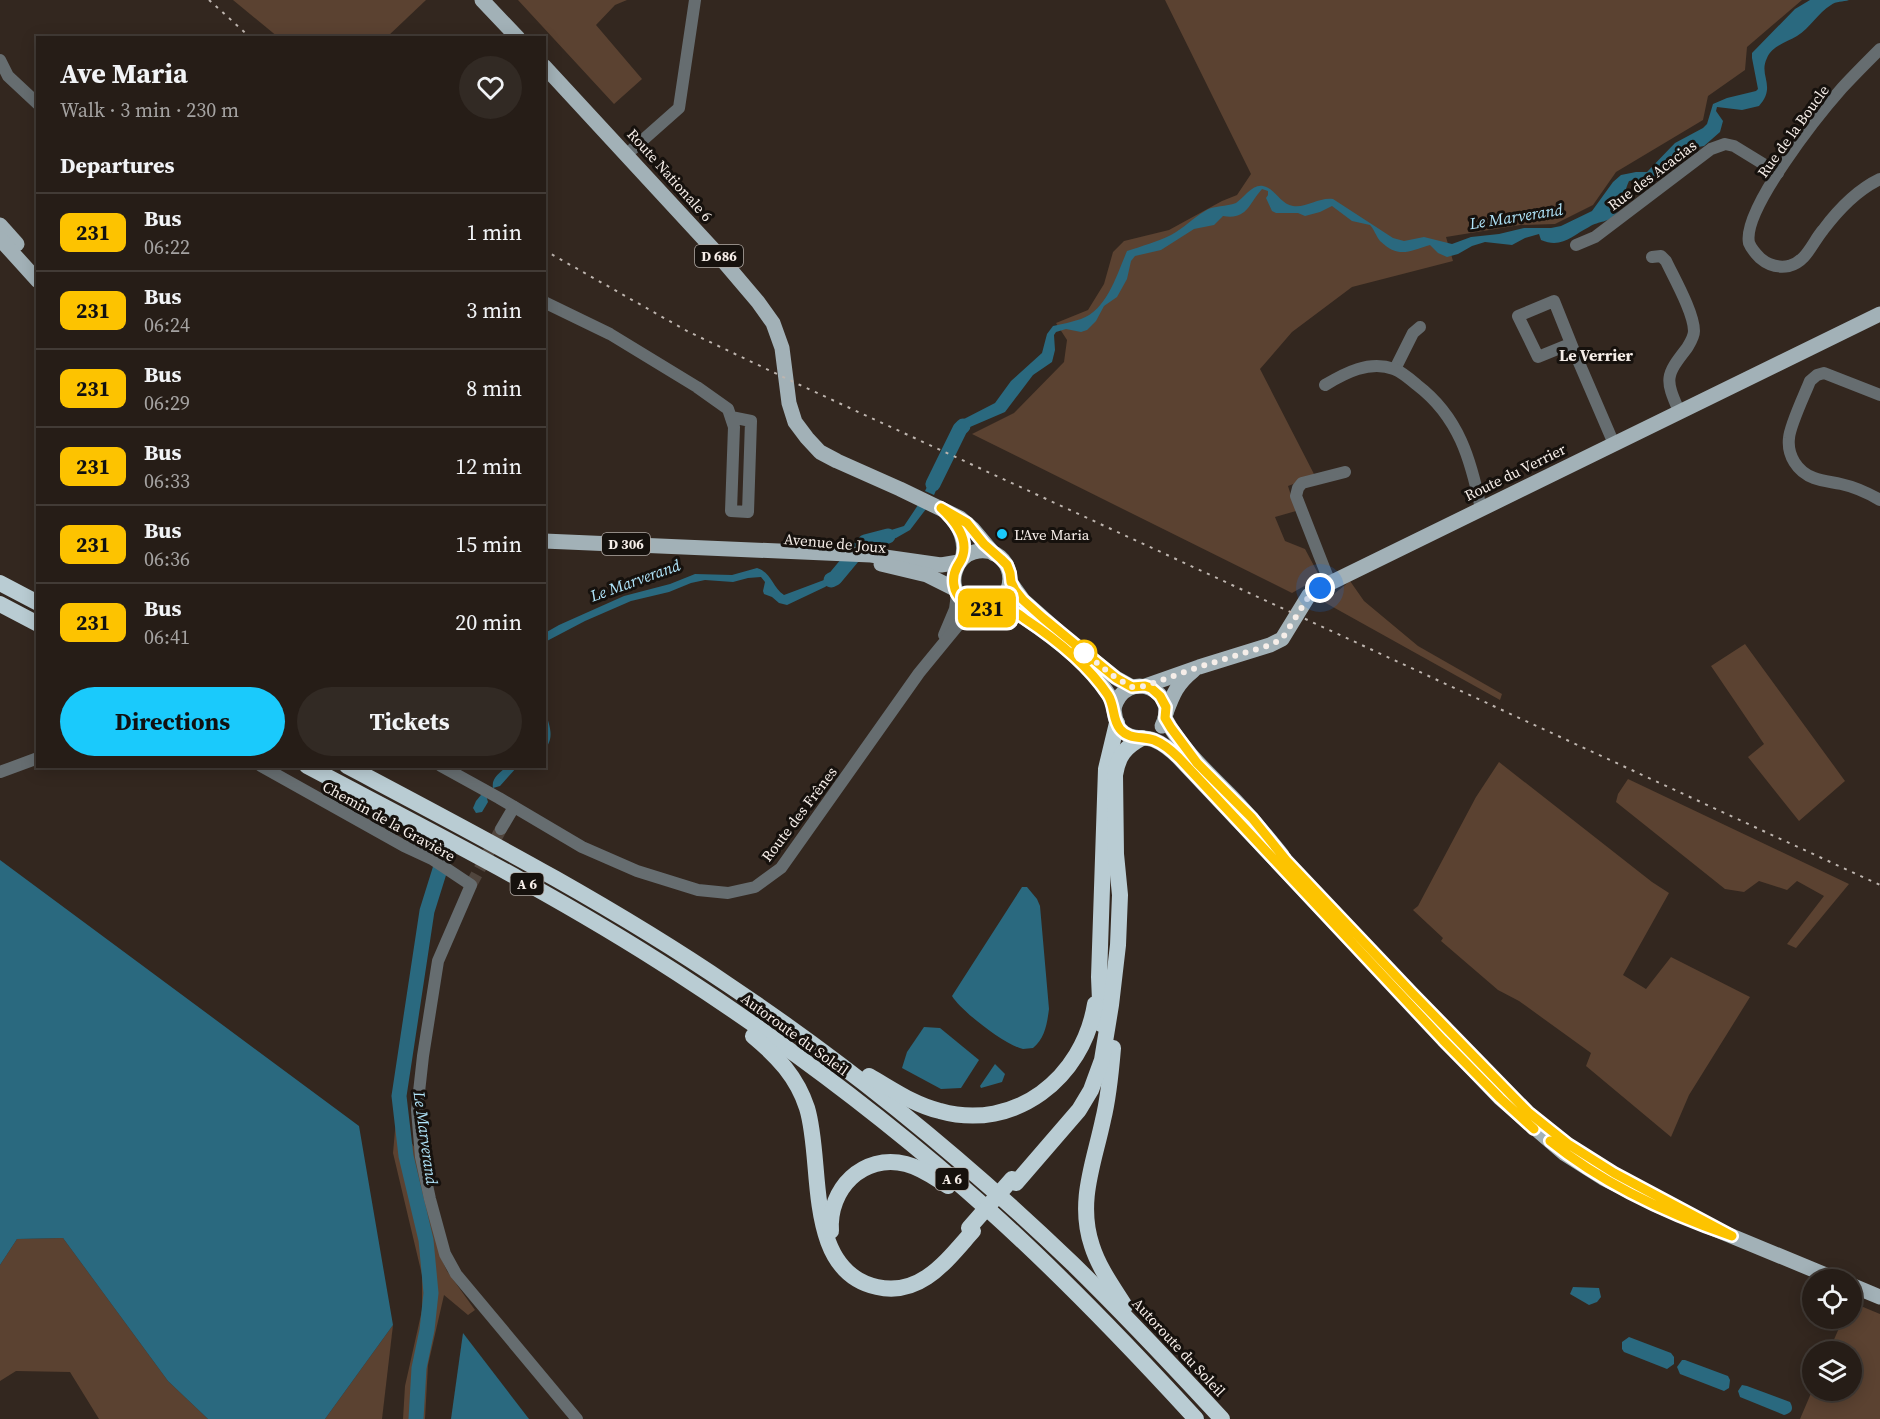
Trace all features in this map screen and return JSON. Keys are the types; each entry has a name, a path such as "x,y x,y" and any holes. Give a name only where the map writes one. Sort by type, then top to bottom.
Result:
{"highway":[{"path":"0,583 36,602"},
{"path":"0,604 36,623"},
{"path":"1014,1181 1079,1100 1090,1080 1097,1059 1101,1018 1099,977 1106,770 1115,716"},
{"path":"678,974 766,1047 778,1058 796,1082 810,1117 826,1236 832,1252 846,1272 859,1281 891,1289 910,1286 932,1276 971,1229 1070,1121 1091,1090 1102,1060 1112,1005 1118,945 1120,895 1116,854 1115,775 1122,752 1132,743 1143,738"},
{"name":"Autoroute du Soleil","path":"311,768 536,888 602,926 678,974 812,1066 895,1131 992,1214 1099,1316 1196,1419"},
{"name":"Autoroute du Soleil","path":"351,768 545,872 609,909 698,964 865,1083 979,1178 1071,1262 1222,1419"},
{"path":"797,1033 919,1104 951,1114 985,1114 1006,1110 1028,1101 1055,1082 1068,1068 1082,1046 1090,1026 1099,977"},
{"path":"1112,1005 1113,1046 1110,1083 1088,1184 1086,1215 1089,1238 1097,1259 1142,1334"},
{"path":"971,1229 926,1272 906,1281 885,1283 870,1280 857,1273 842,1258 832,1236 831,1220 837,1196 849,1180 864,1168 887,1162 906,1164 920,1169 992,1214"}],"main road":[{"path":"483,0 516,36"},
{"name":"Route Nationale 6","path":"546,68 713,249 773,323 782,348 789,403 795,422 807,438 820,452 967,523 994,554"},
{"path":"0,225 36,264"},
{"path":"0,239 36,279"},
{"name":"Route du Verrier","path":"1138,687 1270,645 1282,639 1309,596 1330,583 1880,314"},
{"name":"Route du Verrier","path":"1862,322 1880,320"},
{"name":"Route Nationale 6","path":"939,508 951,517 961,534 964,544 961,561"},
{"name":"Avenue de Joux","path":"546,541 708,548 761,556 837,556 941,565 961,561"},
{"path":"1499,1093 1286,860 1252,818 1197,763 1171,728 1166,716 1164,701 1156,691 1116,678 1043,618 1023,600 1011,582 1007,565 994,554 974,552 961,561 953,580 956,591 966,604 1002,607 1014,612 1061,645 1094,676 1110,698 1115,716 1124,733 1136,738 1156,741 1168,747 1499,1093 1587,1157 1622,1178 1732,1236 1812,1269"},
{"name":"Avenue de Joux","path":"866,558 912,570 956,591"},
{"path":"986,607 1005,597 1011,582"},
{"name":"Route du Verrier","path":"1166,716 1176,688 1183,679 1199,667"},
{"path":"1115,716 1120,695 1138,687"},
{"path":"1143,738 1156,733 1166,716"},
{"path":"1862,1290 1880,1297"}],"street":[{"path":"627,154 679,108 695,0"},
{"name":"Rue de la Boucle","path":"1880,49 1841,89 1811,126 1778,173 1752,219 1749,243 1756,255 1777,267 1788,266 1800,261 1847,202 1880,178"},
{"path":"0,60 8,76 36,102"},
{"name":"Rue des Acacias","path":"1575,244 1595,237 1683,169 1711,149 1725,144 1734,146 1778,173"},
{"path":"1652,257 1661,256 1666,261 1694,321 1694,334 1690,344 1672,367 1668,378 1670,391 1679,411"},
{"path":"1574,351 1565,346 1538,357 1518,316 1554,301 1614,444"},
{"path":"546,303 610,334 678,375 728,409 734,427 731,511 748,512 751,421 731,417"},
{"path":"1395,369 1413,333 1420,327"},
{"path":"1324,386 1344,373 1359,368 1378,366 1395,369 1429,394 1447,412 1461,440 1473,471 1482,509"},
{"path":"1880,395 1824,373 1817,375 1810,381 1789,436 1794,463 1802,472 1814,478 1844,484 1880,500"},
{"path":"1330,583 1296,496 1302,483 1345,472"},
{"name":"Route des Frênes","path":"937,650 955,609 956,591"},
{"name":"Route des Frênes","path":"445,768 582,848 637,871 699,890 728,893 755,886 781,868 937,650 960,623 986,607"},
{"path":"0,772 36,759"},
{"name":"Chemin de la Gravière","path":"265,768 404,846 432,859 471,885 438,961 417,1110 421,1157 445,1254 456,1274 577,1419"},
{"path":"501,829 514,807"}],"shaded area":[{"path":"233,0 426,0 388,36 277,36"},
{"path":"518,0 627,0 615,5 596,25 642,79 614,104"},
{"path":"1165,0 1802,0 1747,47 1745,70 1708,96 1703,120 1616,172 1593,205 1555,224 1520,225 1446,237 1453,261 1352,287 1292,332 1260,369 1315,476 1288,486 1296,511 1275,517 1285,541 1305,549 1320,577 1292,593 972,434 1014,413 1064,362 1067,340 1056,323 1088,310 1104,284 1113,252 1124,241 1169,230 1237,195 1251,174"},
{"path":"1350,581 1364,601 1418,646 1502,694 1500,700 1324,602"},
{"path":"1745,644 1845,781 1799,821 1748,757 1764,744 1711,666"},
{"path":"1499,762 1669,893 1623,975 1646,989 1671,957 1750,997 1689,1095 1671,1137 1586,1066 1591,1053 1519,1001 1498,990 1441,941 1443,938 1413,910 1418,906 1476,797"},
{"path":"1628,779 1849,884 1796,948 1787,944 1824,896 1797,881 1787,890 1759,881 1744,892 1725,889 1616,802 1618,794"},
{"path":"396,1119 415,1148 440,1256 447,1271 475,1310 468,1315 444,1295 428,1365 425,1419 403,1419 405,1386 422,1310 422,1275 393,1153"},
{"path":"63,1238 168,1381 208,1419 99,1419 70,1372 16,1371 0,1381 0,1265 17,1239"},
{"path":"1862,1307 1880,1314 1880,1419 1800,1419 1808,1401 1862,1401 1862,1341 1833,1341 1839,1329 1862,1329"},
{"path":"393,1325 382,1419 325,1419"}],"water":[{"path":"1810,0 1849,0 1831,5 1802,33 1776,47 1769,54 1764,70 1767,93 1759,106 1742,110 1717,107 1716,111 1723,121 1720,132 1704,146 1681,150 1672,167 1656,181 1643,185 1635,180 1629,181 1623,201 1614,216 1607,220 1561,242 1541,240 1539,234 1512,245 1485,242 1447,257 1438,253 1430,245 1404,252 1393,250 1380,241 1370,225 1352,221 1332,206 1305,216 1298,213 1276,213 1272,211 1266,198 1268,191 1262,189 1250,206 1237,216 1223,216 1214,225 1194,229 1161,250 1135,256 1131,261 1127,279 1117,297 1104,306 1096,321 1087,330 1081,332 1066,329 1056,332 1052,362 1033,375 1005,412 970,427 961,434 956,444 948,440 962,420 995,403 1011,381 1042,353 1047,334 1053,326 1081,319 1098,308 1110,290 1127,251 1171,235 1209,209 1236,203 1255,187 1267,187 1288,205 1293,206 1333,199 1393,238 1404,241 1424,237 1452,244 1471,237 1524,228 1561,226 1592,211 1613,182 1621,175 1647,172 1675,143 1703,128 1707,124 1713,104 1756,91 1758,89 1752,53 1795,9"},
{"path":"937,466 945,470 934,495 925,491"},
{"path":"918,505 926,509 910,530 896,538 871,543 869,540 875,535 904,526"},
{"path":"837,566 852,567 825,587 787,605 764,594 765,582 761,577 733,582 705,580 691,583 669,592 631,601 546,641 546,632 559,625 624,596 670,584 695,574 732,575 757,568 766,573 784,595 832,577"},
{"path":"546,713 551,735 546,747"},
{"path":"505,768 516,768 500,786 493,788 499,774"},
{"path":"481,795 486,795 488,802 482,812 476,813 473,808"},
{"path":"0,860 359,1126 393,1325 325,1419 208,1419 168,1381 63,1238 17,1239 0,1265"},
{"path":"1022,887 1027,887 1040,906 1049,1009 1040,1040 1033,1048 1023,1049 984,1027 952,996"},
{"path":"924,1027 940,1028 979,1060 961,1088 941,1089 902,1068 907,1052"},
{"path":"995,1064 1005,1074 1002,1082 981,1088 980,1086"},
{"path":"1573,1287 1599,1288 1601,1297 1597,1302 1589,1305 1570,1294"},
{"path":"463,1333 529,1419 451,1419"},
{"path":"1629,1337 1671,1353 1674,1357 1674,1364 1667,1369 1624,1352 1622,1342"},
{"path":"1682,1360 1728,1376 1729,1388 1724,1391 1680,1374 1677,1367"},
{"path":"1742,1385 1790,1402 1792,1410 1784,1415 1740,1397 1738,1391"}],"waterway":[{"name":"Le Marverand","path":"933,484 963,426"},
{"name":"Le Marverand","path":"831,580 865,542 888,536"},
{"name":"Le Marverand","path":"416,1419 419,1368 427,1330 431,1293 426,1240 406,1156 399,1096 427,911 442,863"}],"tunnel":[{"path":"471,885 501,829"}],"railway":[{"path":"209,0 249,36"},
{"path":"546,251 687,331 800,385 1880,885"}],"bus line":[{"name":"231","path":"1534,1129 1443,1040 1168,747 1156,741 1130,736 1120,729 1110,698 1086,667 1053,639 1014,612 1002,607 972,607 961,599 953,580 962,559 964,544 956,523 941,508 967,523 984,544 1007,565 1015,590 1043,618 1116,678 1132,687 1145,686 1156,691 1164,701 1165,718 1197,763 1252,818 1286,860 1412,993 1528,1112 1587,1157 1732,1236 1623,1189 1583,1166 1550,1141"}],"place":[{"name":"L'Ave Maria","path":"1002,534"}],"district":[{"name":"Le Verrier","path":"1596,355"}],"route":[{"path":"1084,653 1082,651 1116,678 1132,687 1156,683 1282,639 1309,596 1320,588"}]}
